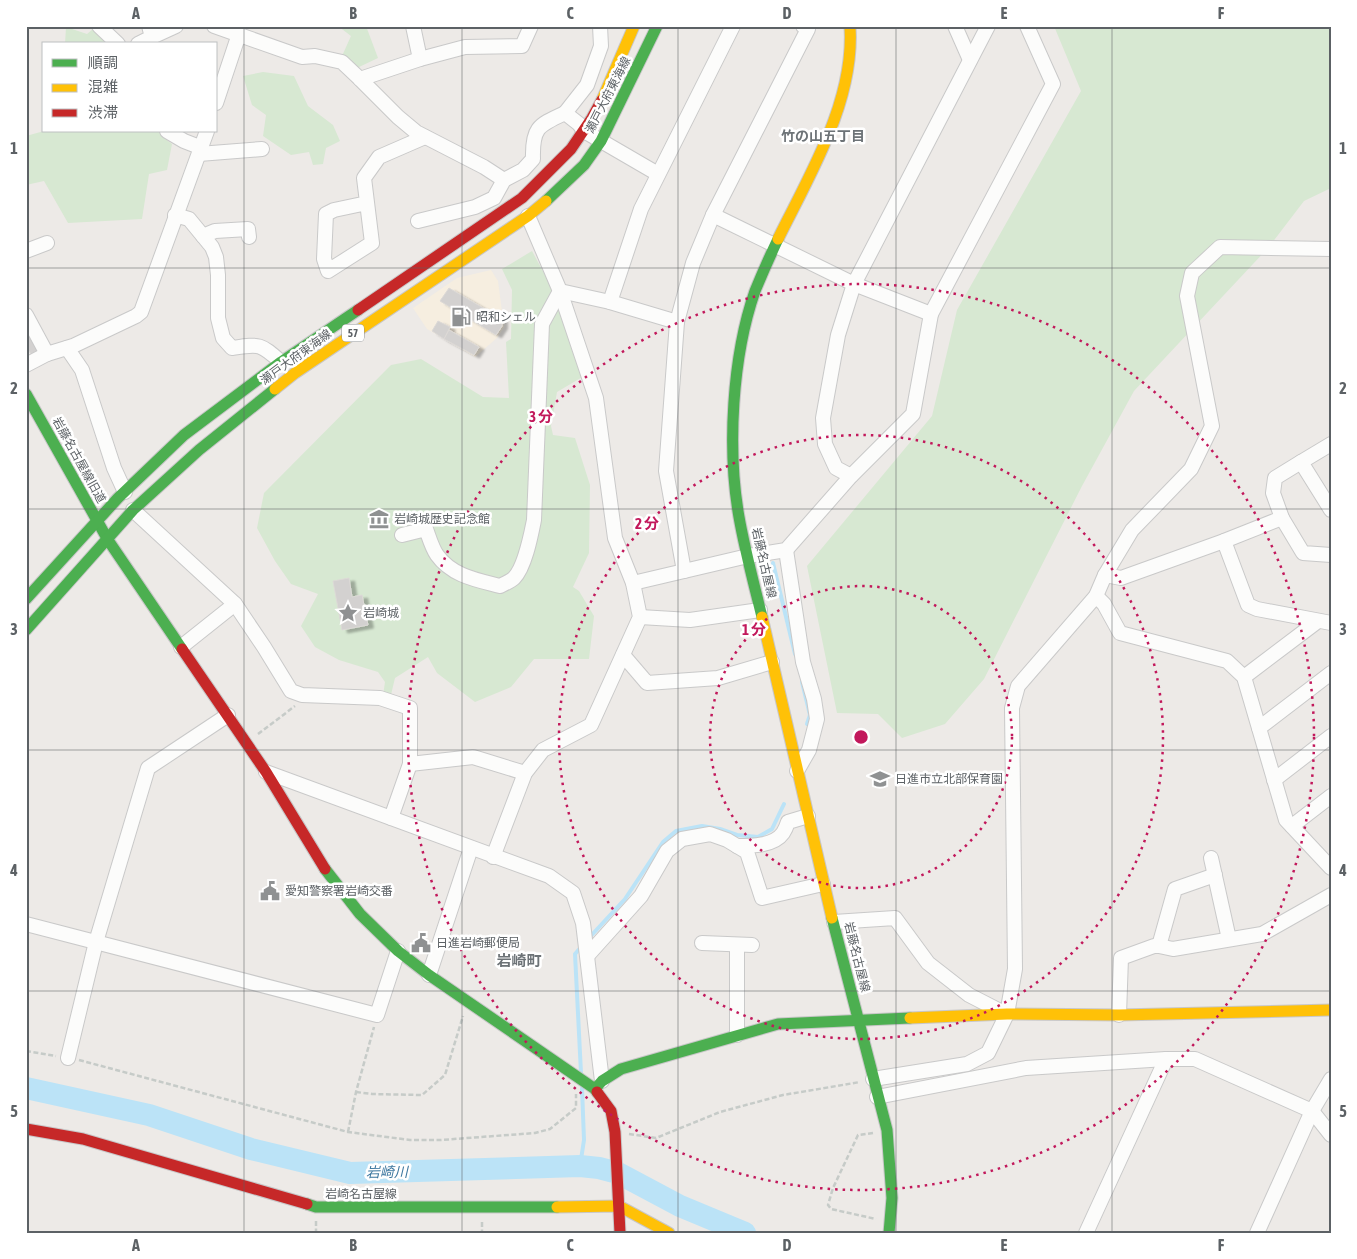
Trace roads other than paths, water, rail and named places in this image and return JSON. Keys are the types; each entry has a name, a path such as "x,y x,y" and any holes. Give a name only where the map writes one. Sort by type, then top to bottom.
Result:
{"main road":[{"name":"瀬戸大府東海線","path":"26,599 125,492 184,435 281,362 522,198 544,177 584,131 598,107 634,26"},
{"name":"瀬戸大府東海線","path":"26,630 134,510 199,450 295,373 528,216 558,191 584,165 601,141 657,26"},
{"name":"岩藤名古屋線","path":"850,26 851,40 846,84 830,131 755,292 740,350 734,398 733,456 739,516 760,610 824,884 886,1130 892,1198 891,1229"},
{"name":"岩藤名古屋線旧道","path":"26,394 108,540 266,772 328,875 360,914 398,951 429,975 578,1078 595,1085 611,1111 615,1134 620,1233"},
{"path":"595,1085 621,1069 778,1024 1007,1014 1120,1015 1331,1010"},
{"name":"岩崎名古屋線","path":"26,1129 84,1139 316,1207 482,1208 619,1201 669,1233"}],"street":[{"path":"99,26 116,42"},
{"path":"140,42 150,32 176,26"},
{"path":"214,26 302,57 315,56 342,62 416,132 484,167 504,180"},
{"path":"414,26 420,59"},
{"path":"360,78 465,47 522,46 531,26"},
{"path":"418,221 475,206 494,198 504,180 523,170 533,159 535,135 542,124 565,113 587,85 601,46 600,26"},
{"path":"610,302 641,208 733,26"},
{"path":"684,571 666,471 677,322 693,263 713,215 808,28 803,26"},
{"path":"956,26 970,60"},
{"path":"851,476 836,468 825,444 823,418 838,335 854,284 988,26"},
{"path":"633,583 748,556 786,550 851,476 913,414 932,314 1053,84 1027,26"},
{"path":"218,97 239,34"},
{"path":"565,113 579,124 584,131 658,174"},
{"path":"169,132 200,151 262,149"},
{"path":"26,365 46,354 67,348 141,312 207,132"},
{"path":"367,203 334,210 326,214 324,259 328,271 372,243 364,178 379,157 425,137"},
{"path":"175,215 189,219 212,247 216,257 218,318 223,338 232,348 255,344 266,348 281,362"},
{"path":"713,215 854,284 932,314"},
{"path":"493,856 525,773 543,750 592,725 640,617 633,583 615,538 596,398 560,291 528,216"},
{"path":"203,236 215,231 248,229 249,237"},
{"path":"26,251 47,243"},
{"path":"873,1079 967,1064 988,1054 1007,1014 1015,969 1012,708 1018,686 1096,596 1105,575 1132,530 1191,469 1212,426 1187,296 1192,273 1220,248 1331,248"},
{"path":"560,291 610,302 677,322"},
{"path":"402,535 426,529 437,555 452,571 500,586 514,578 531,540 534,520 542,324 560,291"},
{"path":"26,315 46,354"},
{"path":"67,348 82,370 114,468 125,492"},
{"path":"1331,444 1275,478 1273,493 1282,518 1303,553 1331,555"},
{"path":"1302,462 1331,510"},
{"path":"134,510 234,604 264,647 291,691 302,695 380,698 410,708 410,764 391,818"},
{"path":"1105,575 1121,578 1282,518"},
{"path":"1224,541 1248,605 1324,622"},
{"path":"786,550 803,662 818,719 810,750 797,771"},
{"path":"1096,596 1104,604 1120,633 1227,661 1244,677 1286,820 1330,866"},
{"path":"181,647 234,604"},
{"path":"640,617 690,620 760,610"},
{"path":"1244,677 1324,622"},
{"path":"623,655 647,683 718,678 772,662"},
{"path":"1258,728 1331,673"},
{"path":"68,1058 96,942 148,768 228,715"},
{"path":"1274,780 1331,736"},
{"path":"410,764 473,757 525,773"},
{"path":"266,772 549,876 573,893 583,923 587,945 595,1085"},
{"path":"1292,826 1331,796"},
{"path":"737,846 754,846 770,842 783,834 788,822 808,816"},
{"path":"587,945 641,896 667,851 682,839 710,834 727,840 747,852 762,898 824,884"},
{"path":"429,975 471,848"},
{"path":"1211,858 1230,938"},
{"path":"1159,946 1175,889 1215,875"},
{"path":"1120,1015 1121,958 1159,946 1173,949 1262,934 1331,894"},
{"path":"834,922 895,918 928,963 969,995 1007,1014"},
{"path":"26,924 378,1015 398,951"},
{"path":"702,943 752,945"},
{"path":"737,945 738,1036"},
{"path":"877,1097 1026,1068 1195,1058 1312,1111 1331,1135"},
{"path":"1086,1233 1166,1059"},
{"path":"1257,1233 1312,1111 1331,1079"}],"waterway":[{"path":"773,563 795,654"},
{"path":"802,682 810,715 807,724"},
{"path":"588,939 625,899 663,842 676,831 702,826 720,829 737,835 758,837 772,829 784,804"},
{"path":"581,1073 575,954 582,946"},
{"name":"岩崎川","path":"26,1088 149,1115 251,1149 350,1173 580,1166 599,1168 618,1173 680,1206 745,1233"},
{"path":"580,1166 584,1140 582,1088"}],"place":[{"name":"昭和シェル","path":"461,317"},
{"name":"岩崎城歴史記念館","path":"379,519"},
{"name":"岩崎城","path":"348,613"},
{"name":"日進市立北部保育園","path":"880,779"},
{"name":"愛知警察署岩崎交番","path":"270,891"},
{"name":"日進岩崎郵便局","path":"421,943"}],"district":[{"name":"竹の山五丁目","path":"823,136"},
{"name":"岩崎町","path":"519,960"}]}
